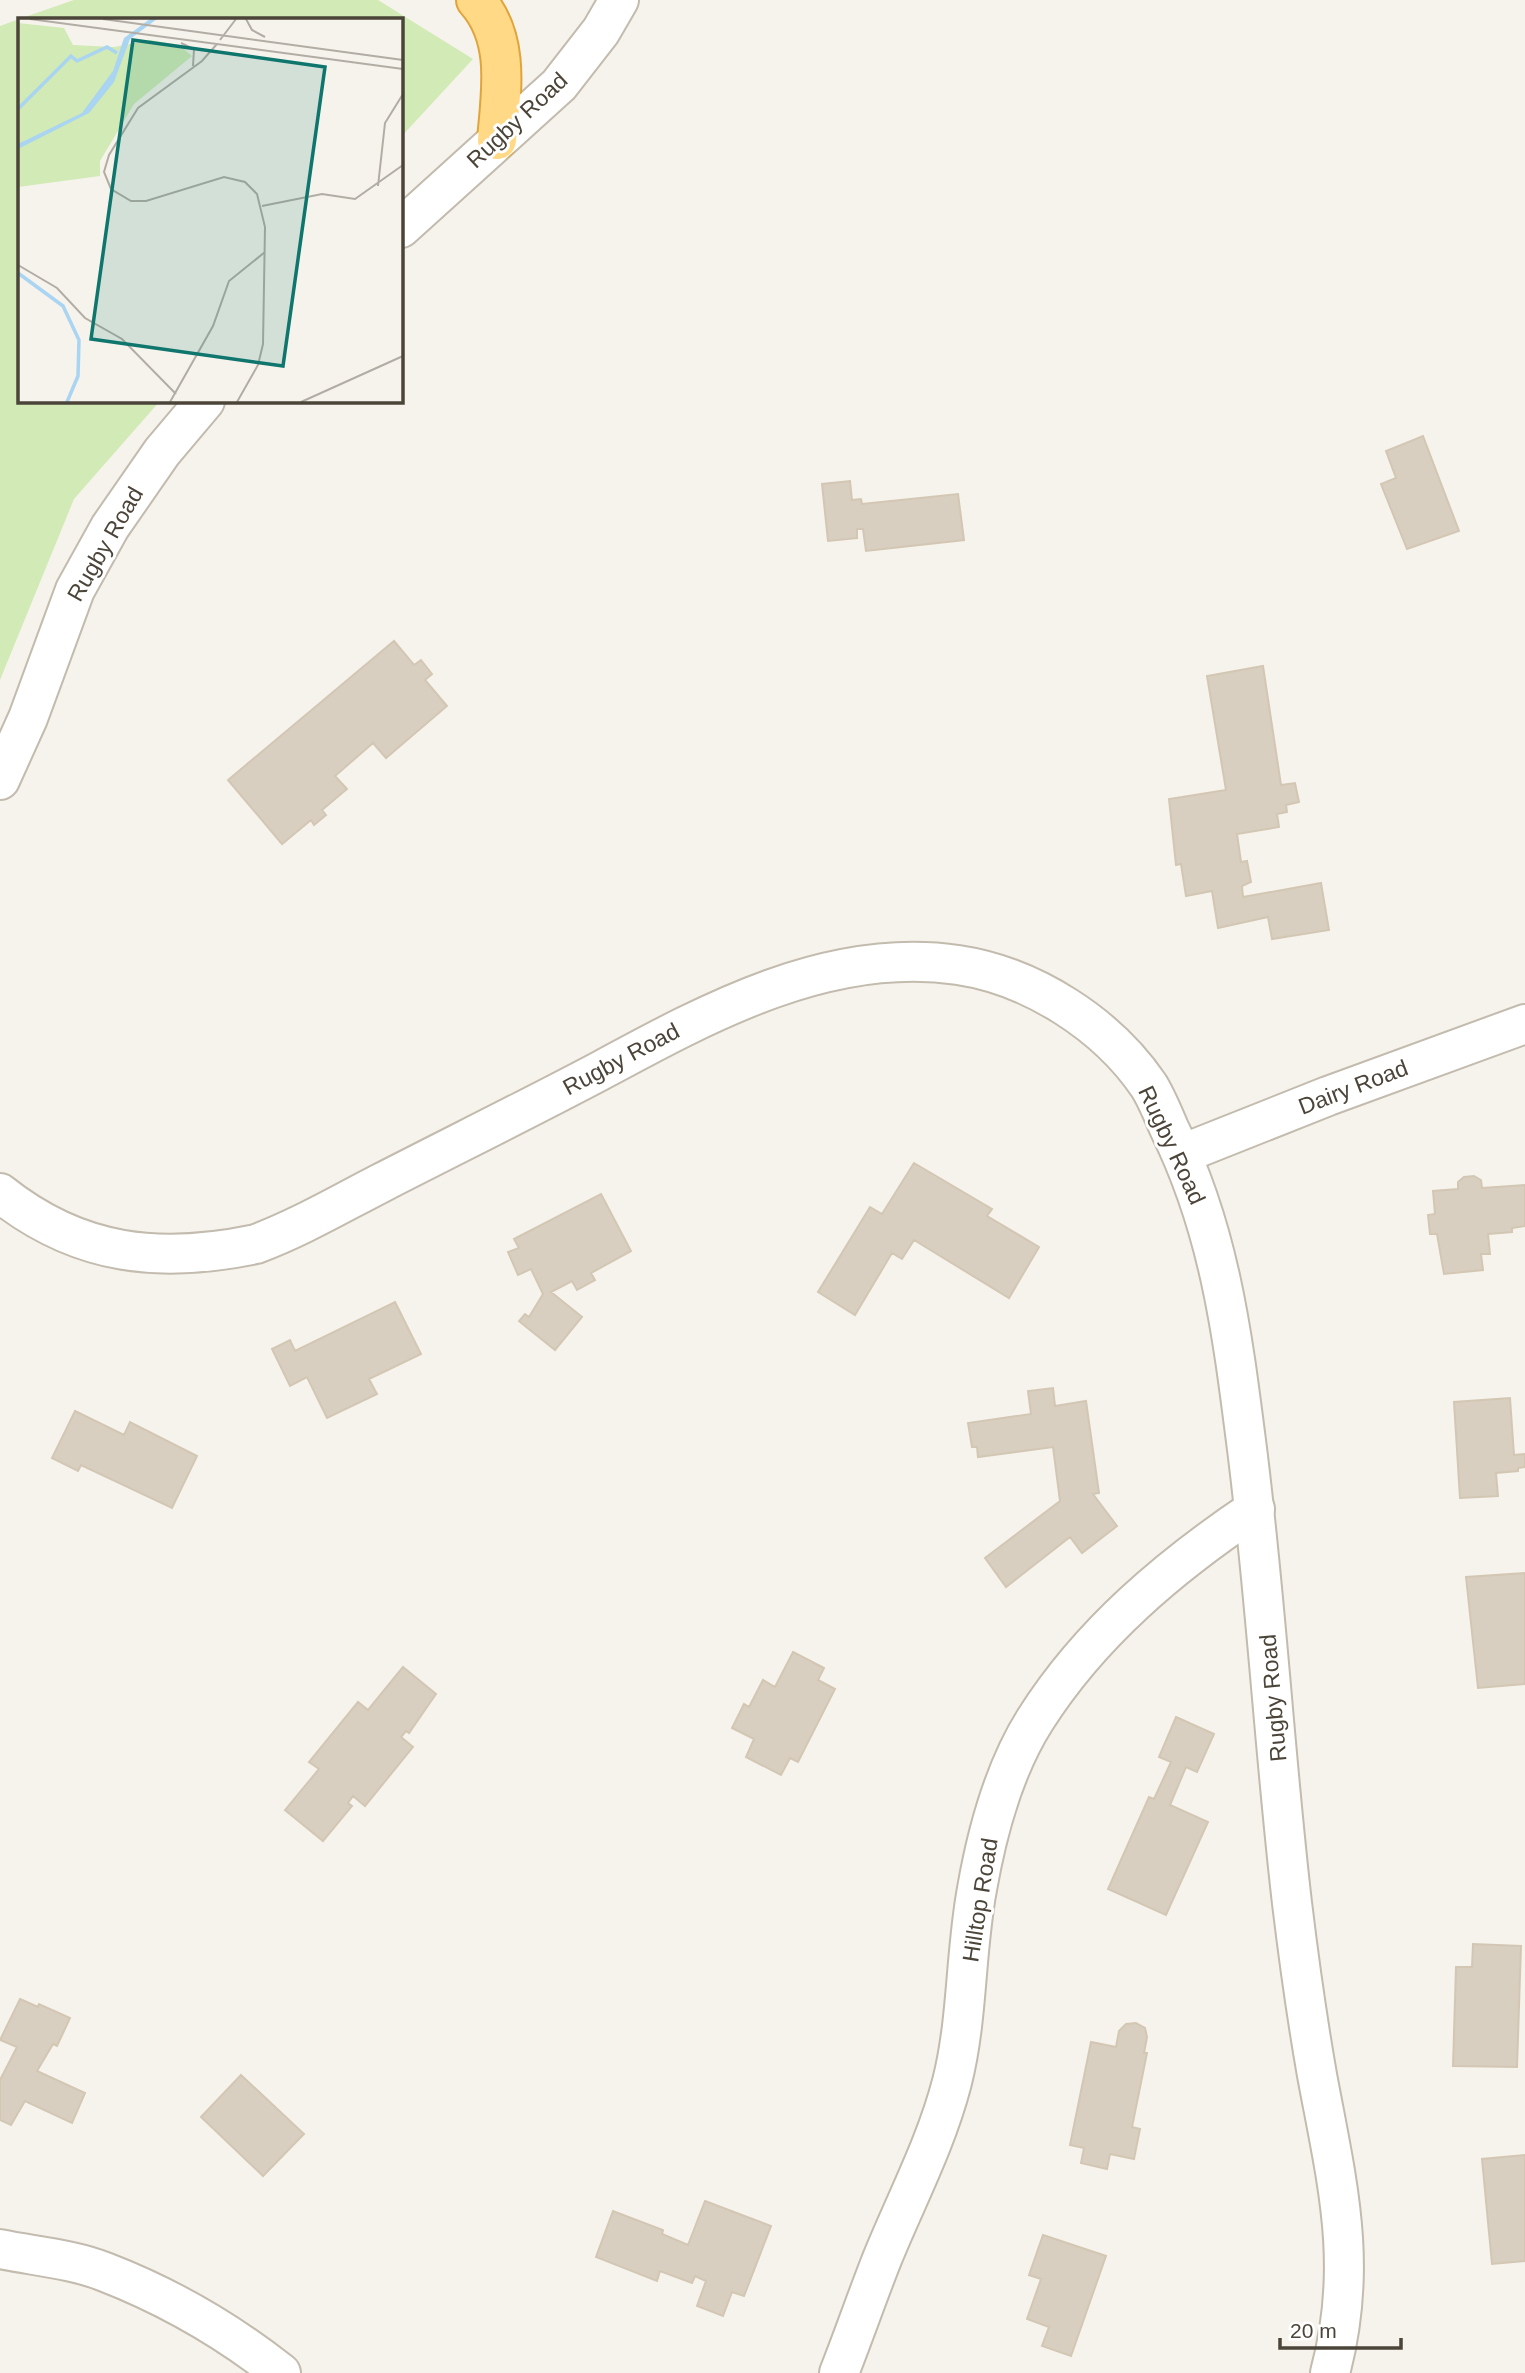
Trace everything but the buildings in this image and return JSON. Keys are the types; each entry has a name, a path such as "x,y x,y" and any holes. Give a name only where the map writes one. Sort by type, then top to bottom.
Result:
{"highway":[{"path":"476,0 499,42 503,77 497,140"}],"street":[{"name":"Rugby Road","path":"402,227 559,85 601,31 619,0"},
{"name":"Rugby Road","path":"0,780 28,718 75,590 110,527 162,452 204,402"},
{"name":"Rugby Road","path":"0,1193 18,1207 61,1231 107,1248 157,1256 207,1254 256,1244 525,1110 698,1018 776,987 857,966 900,960 963,965 1023,984 1060,1003 1096,1028 1132,1064 1150,1089 1182,1154 1209,1228 1229,1309 1255,1509 1278,1736 1284,1835 1302,1987 1344,2223 1345,2297 1330,2373"},
{"name":"Dairy Road","path":"1182,1154 1328,1096 1525,1024"},
{"name":"Hilltop Road","path":"839,2373 882,2259 934,2141 952,2082 964,2022 979,1878 987,1837 1016,1758 1034,1720 1101,1636 1138,1598 1200,1546 1255,1509"},
{"path":"0,2249 103,2271 171,2303 236,2340 281,2373"}],"green space":[{"path":"74,0 378,0 473,59 402,136 402,18 22,18"},
{"path":"18,19 18,402 159,402 74,499 0,680 0,26"}]}
